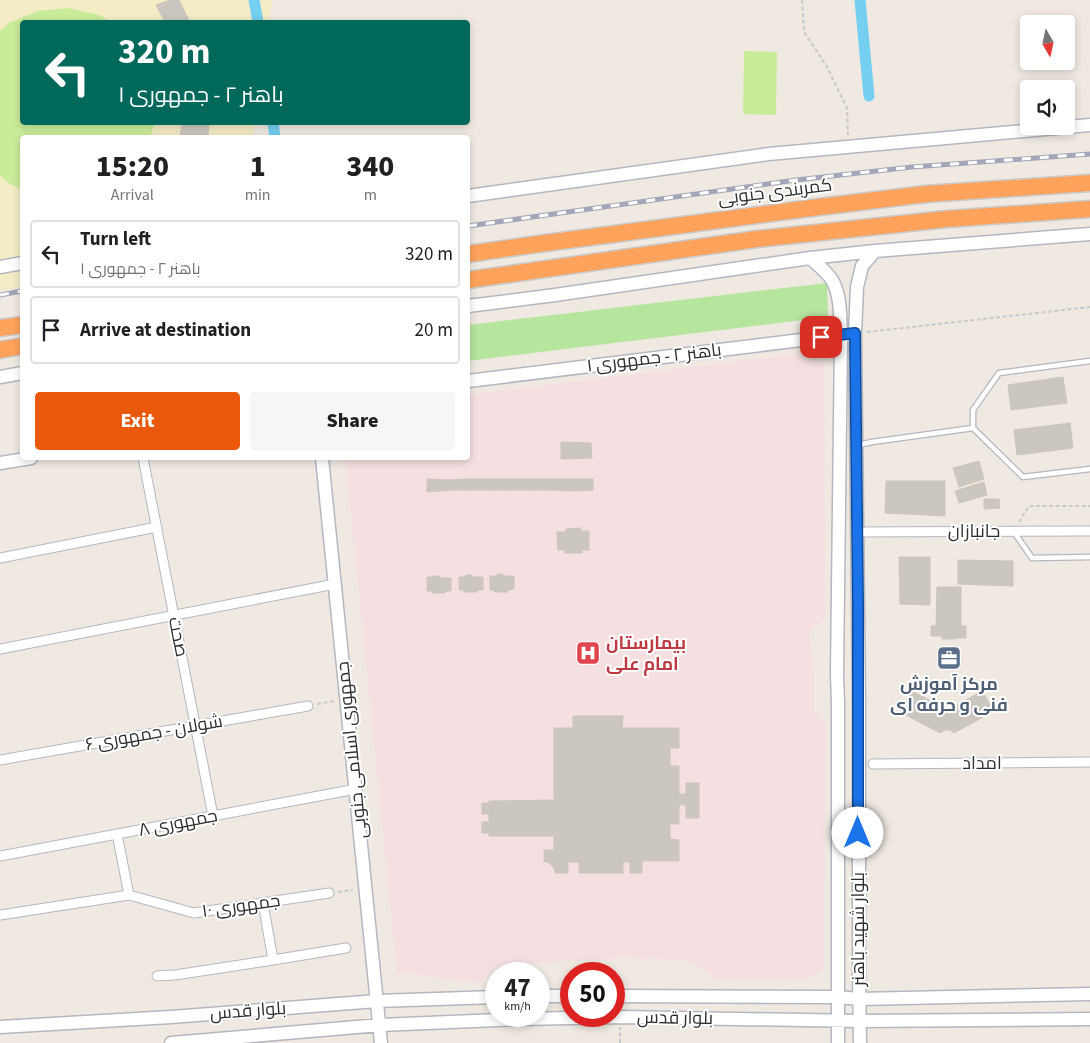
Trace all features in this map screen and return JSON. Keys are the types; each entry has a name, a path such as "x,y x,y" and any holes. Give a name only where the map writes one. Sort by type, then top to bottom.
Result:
{"highway":[{"name":"کمربندی جنوبی","path":"470,254 819,206 926,194 1090,183"},
{"path":"470,280 757,239 947,219 1090,209"},
{"path":"0,328 20,324"},
{"path":"0,350 20,346"}],"main road":[{"path":"470,196 769,154 1090,125"},
{"path":"470,306 875,250 1090,234"},
{"name":"بلوار شهید باهنر","path":"860,1043 858,532 855,333 857,287 862,266 875,250"},
{"name":"بلوار شهید باهنر","path":"810,258 833,281 838,294 841,334 837,675 838,1043"},
{"path":"0,267 20,263"},
{"name":"باهنر ۲ - جمهوری ۱","path":"470,381 855,333"},
{"path":"0,377 20,373"},
{"path":"0,463 20,460"},
{"name":"جمهوری اسلامی جنوبی","path":"322,460 381,1043"},
{"name":"بلوار قدس","path":"625,996 859,999 1090,994"},
{"name":"بلوار قدس","path":"0,1027 170,1017 377,1001 485,997"},
{"name":"بلوار قدس","path":"625,1017 860,1021 1090,1019"},
{"name":"بلوار قدس","path":"171,1043 380,1025 485,1019"}],"street":[{"name":"صحت","path":"143,460 213,816"},
{"path":"0,558 157,527"},
{"name":"جانبازان","path":"858,532 1090,531"},
{"path":"0,649 335,584"},
{"name":"شولان - جمهوری ۶","path":"0,760 308,706"},
{"name":"امداد","path":"873,764 1090,762"},
{"name":"جمهوری ۸","path":"0,856 356,789"},
{"path":"117,834 130,895"},
{"name":"جمهوری ۱۰","path":"0,915 130,895 194,913 329,893"},
{"path":"263,903 273,960"},
{"path":"157,976 175,975 346,948"}],"lane":[{"path":"1090,361 998,373 973,410 973,428 1023,477 1090,469"},
{"path":"856,445 973,428"},
{"path":"1013,531 1032,558 1090,557"}],"path":[{"path":"802,0 804,32 826,65 847,108 848,146"},
{"path":"855,333 1090,307"},
{"path":"1013,531 1029,506 1090,506"},
{"path":"308,706 346,699"},
{"path":"329,893 366,888"},
{"path":"620,1027 620,1043"}],"shaded area":[{"name":"بیمارستان امام علی","path":"811,352 824,365 825,618 809,632 814,673 814,712 826,725 823,969 809,979 717,979 688,960 623,958 550,962 485,962 485,977 479,983 397,972 345,460 470,460 470,395"}],"green space":[{"path":"69,8 99,15 108,20 20,20 20,125 154,125 151,135 20,135 20,188 11,185 0,175 0,31 9,23 38,11"},
{"path":"744,51 777,52 776,115 743,114"},
{"path":"827,283 828,317 470,361 470,325"}],"sand":[{"path":"0,0 272,0 269,20 20,20 20,125 255,125 252,135 20,135 20,287 0,290"}],"building":[{"path":"170,0 179,0 189,20 164,20 156,5"},
{"path":"182,125 209,125 208,135 180,135"},
{"path":"1063,377 1067,403 1011,410 1008,385"},
{"path":"1070,423 1073,448 1017,455 1014,430"},
{"path":"561,442 591,443 592,458 561,459"},
{"path":"979,461 984,479 959,487 953,468"},
{"path":"427,479 448,480 449,490 427,492"},
{"path":"468,479 469,490 449,490 448,480"},
{"path":"468,479 490,479 490,490 469,490"},
{"path":"490,479 510,479 510,490 490,490"},
{"path":"510,479 531,479 532,490 510,490"},
{"path":"531,479 552,479 552,490 532,490"},
{"path":"552,479 573,479 573,491 552,490"},
{"path":"573,479 593,479 593,490 573,491"},
{"path":"886,481 945,481 945,516 885,513"},
{"path":"984,482 987,495 959,503 955,491"},
{"path":"984,499 999,499 1000,508 984,509"},
{"path":"581,528 581,531 589,531 589,550 581,550 582,553 565,553 565,550 558,550 557,532"},
{"path":"899,557 930,557 930,605 900,604"},
{"path":"958,560 1013,561 1013,586 958,584"},
{"path":"497,574 514,576 514,589 508,590 508,592 494,592 494,590 490,590 490,576 497,576"},
{"path":"466,575 483,577 483,590 464,592 464,590 459,590 459,577 466,577"},
{"path":"427,577 451,578 451,591 432,593 432,591 427,591"},
{"path":"937,587 961,587 961,626 966,626 966,638 942,639 942,636 931,636 931,626 936,626"},
{"path":"912,691 942,707 952,708 982,691 994,711 954,733 950,730 945,730 940,733 900,712"},
{"path":"573,716 623,716 622,728 679,728 679,748 670,748 670,766 679,766 679,794 686,794 686,783 699,783 699,818 686,818 686,805 679,805 679,824 670,824 670,839 679,840 679,861 642,861 642,873 630,873 630,862 623,862 623,873 579,873 579,862 568,862 568,873 555,873 554,868 548,862 544,862 544,850 554,850 554,836 489,836 489,833 482,833 482,822 489,822 489,814 482,814 482,803 489,803 489,801 554,800 554,728 573,728"}],"waterway":[{"path":"254,0 258,20"},
{"path":"860,0 869,96"},
{"path":"273,125 275,135"}],"railway":[{"path":"470,226 796,180 912,167 1090,154"},
{"path":"0,295 20,291"}],"place":[{"name":"بیمارستان امام علی","path":"588,653"},
{"name":"مرکز آموزش فنی و حرفه ای","path":"949,658"}],"route":[{"path":"821,337 855,333 859,702 858,833"}]}
